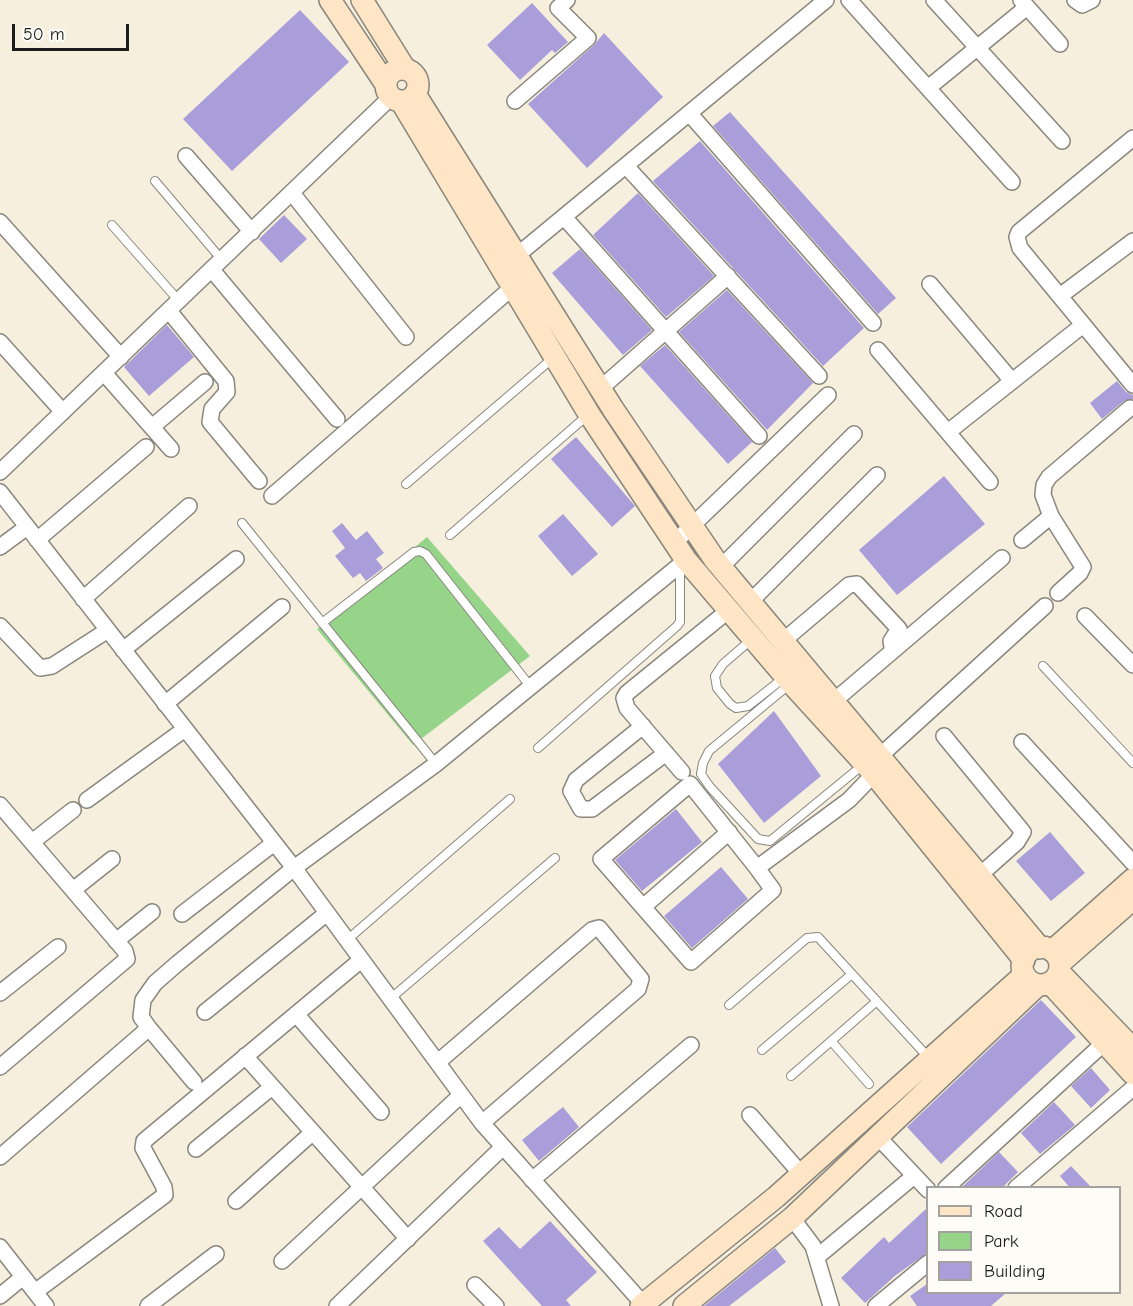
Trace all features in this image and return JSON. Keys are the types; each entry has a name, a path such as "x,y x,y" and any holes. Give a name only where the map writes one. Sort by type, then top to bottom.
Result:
{"street":[{"path":"330,0 398,94 510,261 601,388 721,567 834,701 873,765 1104,1043 1133,1074"},
{"path":"362,0 405,69 395,70 398,94"},
{"path":"515,102 588,38 558,8 567,0"},
{"path":"510,261 826,0"},
{"path":"849,0 1012,182"},
{"path":"934,0 1062,141"},
{"path":"1075,0 1082,5 1092,0"},
{"path":"928,88 1024,3 1060,44"},
{"path":"1,468 398,94"},
{"path":"689,113 873,323"},
{"path":"1133,138 1019,232 1017,237 1020,248 1133,385"},
{"path":"186,156 252,232"},
{"path":"626,165 819,376"},
{"path":"292,193 406,337"},
{"path":"564,217 759,436"},
{"path":"0,222 121,357"},
{"path":"1060,296 1133,241"},
{"path":"510,261 514,286 590,414 680,555 789,680 980,875 1043,967 1133,1049"},
{"path":"217,265 337,419"},
{"path":"601,388 728,276"},
{"path":"930,284 1012,381"},
{"path":"272,496 514,286"},
{"path":"174,306 226,381 227,392 212,409 210,422 259,481"},
{"path":"948,432 1083,325"},
{"path":"0,342 63,412"},
{"path":"878,350 990,482"},
{"path":"104,373 171,449"},
{"path":"152,427 205,382"},
{"path":"194,1082 141,1017 141,1008 156,983 294,868 436,764 530,686 680,555 692,526 828,395"},
{"path":"1058,593 1080,573 1083,567 1051,516 1044,495 1044,485 1049,477 1132,408"},
{"path":"721,567 854,434"},
{"path":"37,540 146,447"},
{"path":"750,602 877,475"},
{"path":"0,492 294,868 482,1123 643,1305 802,1174 1043,967 1133,899"},
{"path":"83,598 189,506"},
{"path":"1022,540 1051,516"},
{"path":"0,547 27,527"},
{"path":"834,701 1002,558"},
{"path":"123,650 236,559"},
{"path":"783,641 849,585 857,584 898,629 891,641 894,650"},
{"path":"757,868 849,800 873,765 1045,606"},
{"path":"165,704 282,607"},
{"path":"682,772 625,703 627,693 729,610"},
{"path":"1085,616 1133,665"},
{"path":"0,626 40,668 52,666 108,630"},
{"path":"643,726 576,780 571,791 581,809 592,809 666,753"},
{"path":"87,800 185,729"},
{"path":"944,736 1023,832 1017,842 980,875"},
{"path":"1022,742 1133,862"},
{"path":"690,784 757,868 773,890 691,962 601,859 690,784"},
{"path":"0,805 125,951 127,959 122,966 0,1067"},
{"path":"32,842 73,810"},
{"path":"643,907 729,832"},
{"path":"182,914 274,843"},
{"path":"73,890 112,859"},
{"path":"684,1306 792,1218 879,1138 1043,967 1133,879"},
{"path":"116,941 152,912"},
{"path":"205,1012 327,913"},
{"path":"438,1062 592,930 599,928 641,979 638,989 482,1123"},
{"path":"0,993 58,947"},
{"path":"35,1292 162,1199 165,1191 142,1145 361,960"},
{"path":"296,1014 381,1112"},
{"path":"0,1157 149,1028"},
{"path":"948,1186 1104,1043"},
{"path":"532,1180 691,1045"},
{"path":"245,1056 360,1188 408,1239"},
{"path":"196,1149 272,1087"},
{"path":"1018,1186 1133,1088"},
{"path":"282,1261 461,1095"},
{"path":"750,1115 802,1174"},
{"path":"236,1201 312,1133"},
{"path":"879,1138 926,1189"},
{"path":"337,1306 503,1147"},
{"path":"816,1257 914,1176"},
{"path":"792,1218 813,1246 831,1306"},
{"path":"0,1248 46,1306"},
{"path":"148,1306 216,1254"},
{"path":"876,1306 926,1264"},
{"path":"0,1296 23,1277"},
{"path":"475,1285 496,1306"}],"lane":[{"path":"155,181 217,265"},
{"path":"112,225 174,306"},
{"path":"406,484 555,356"},
{"path":"450,535 590,414"},
{"path":"242,523 436,764"},
{"path":"322,622 414,552 420,551 426,554 530,686"},
{"path":"538,748 677,626 680,616 680,555"},
{"path":"754,638 723,664 715,675 717,688 736,708 741,708 789,680"},
{"path":"1043,666 1133,763"},
{"path":"789,680 709,752 703,763 701,774 710,787 758,839 767,842 873,765"},
{"path":"347,940 510,799"},
{"path":"390,999 555,858"},
{"path":"729,1005 812,935 823,941 931,1061"},
{"path":"762,1050 852,974"},
{"path":"791,1076 877,1001"},
{"path":"832,1042 869,1084"}],"green space":[{"path":"427,537 530,656 413,745 317,629"}],"building":[{"path":"532,3 568,42 555,53 552,50 520,80 487,45"},
{"path":"300,10 349,62 232,171 183,119"},
{"path":"604,33 663,97 587,168 528,104 594,45"},
{"path":"730,112 896,298 878,314 713,126"},
{"path":"700,141 864,328 823,366 653,181"},
{"path":"638,193 714,276 666,317 593,235"},
{"path":"284,215 307,239 281,263 259,239"},
{"path":"580,249 652,330 623,355 552,273"},
{"path":"727,290 813,383 767,430 679,332"},
{"path":"167,325 194,357 149,396 124,367"},
{"path":"665,345 752,442 728,464 640,366"},
{"path":"1117,381 1126,392 1133,395 1133,399 1124,401 1102,419 1090,403"},
{"path":"576,437 635,506 612,527 551,459"},
{"path":"944,476 985,524 897,595 859,550"},
{"path":"563,514 598,554 572,576 538,536"},
{"path":"342,523 356,540 367,531 384,553 376,559 383,568 366,581 360,573 353,578 335,556 345,548 332,531"},
{"path":"774,711 821,776 764,823 718,764"},
{"path":"676,809 702,842 642,891 615,860"},
{"path":"1050,832 1085,873 1051,901 1016,861"},
{"path":"721,867 748,899 692,948 664,916"},
{"path":"1041,1000 1076,1037 941,1164 907,1127"},
{"path":"1091,1068 1110,1090 1091,1108 1071,1086"},
{"path":"1054,1102 1075,1125 1040,1154 1021,1133"},
{"path":"563,1107 579,1127 539,1161 522,1140"},
{"path":"999,1152 1018,1172 1004,1186 963,1186"},
{"path":"1071,1166 1090,1186 1068,1186 1060,1176"},
{"path":"926,1209 926,1254 896,1275 865,1303 841,1278 884,1237 889,1243"},
{"path":"550,1221 597,1272 566,1300 571,1306 542,1306 483,1241 499,1227 520,1249"},
{"path":"775,1248 786,1262 729,1306 704,1306"},
{"path":"926,1285 926,1294 1005,1294 991,1306 917,1306 910,1296"}]}
